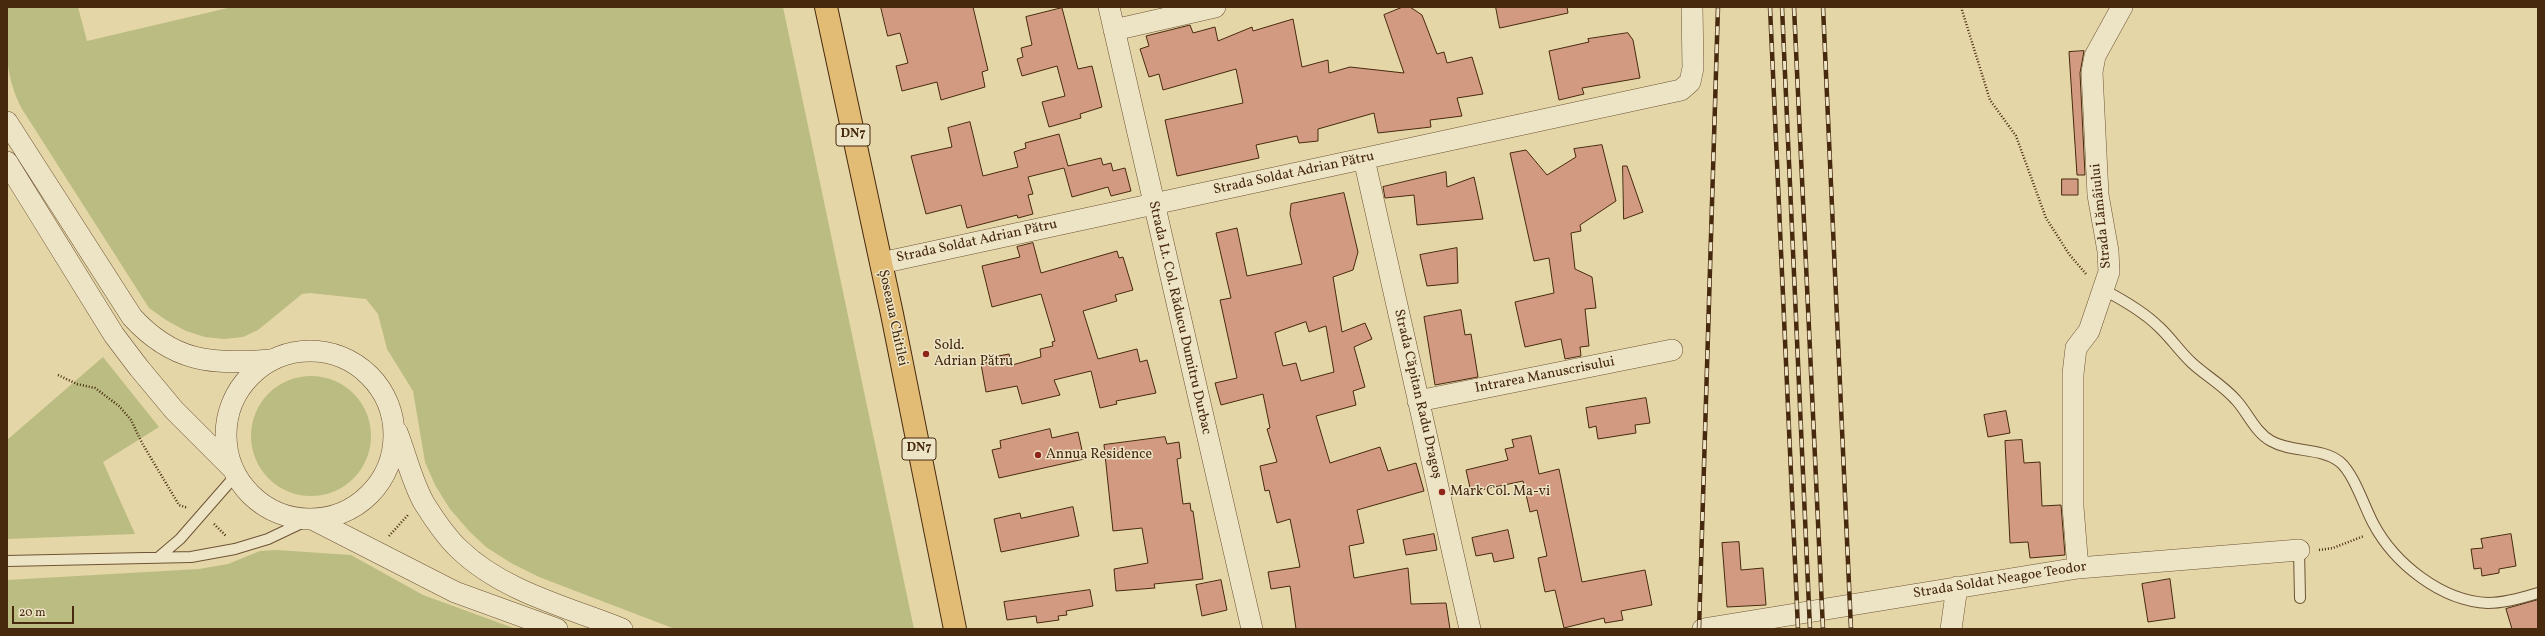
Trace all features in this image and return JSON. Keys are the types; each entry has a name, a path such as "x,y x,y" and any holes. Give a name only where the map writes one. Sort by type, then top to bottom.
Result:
{"main road":[{"name":"Șoseaua Chitilei","path":"826,7 881,263 955,629"}],"street":[{"name":"Strada Lt. Col. Răducu Dumitru Durbac","path":"1109,7 1153,205 1252,629"},
{"path":"1114,30 1215,7"},
{"name":"Strada Soldat Adrian Pătru","path":"881,263 1681,90 1690,82 1693,68 1692,7"},
{"name":"Strada Lămâiului","path":"2078,568 2073,507 2073,374 2076,348 2089,331 2098,302 2104,290 2109,263 2098,196 2092,72 2095,56 2122,7"},
{"path":"7,122 132,317 146,332 166,346 189,357 210,362 232,363 270,360 296,351 324,351 351,360 373,377 388,401 395,428 424,501 444,533 459,550 480,567 504,581 622,629"},
{"name":"Strada Căpitan Radu Dragoș","path":"1364,159 1470,629"},
{"path":"7,162 114,334 139,368 174,410 234,471 246,490 259,502 291,518 311,520 337,516 357,506 375,491 389,465 394,451 395,428"},
{"name":"Intrarea Manuscrisului","path":"1418,402 1672,350"},
{"path":"234,471 226,444 229,413 235,396 250,375 270,360"},
{"path":"311,520 378,551 455,592 557,629"},
{"name":"Strada Soldat Neagoe Teodor","path":"1703,629 2078,568 2299,550"},
{"path":"943,629 945,584"},
{"path":"1951,629 1957,587"}],"lane":[{"path":"2104,290 2118,297 2160,327 2189,360 2229,392 2260,432 2271,441 2324,454 2341,463 2348,472 2377,531 2396,556 2412,570 2444,592 2459,598 2498,603 2538,593"},
{"path":"160,556 180,539 202,514 234,471"},
{"path":"7,561 160,556 191,557 235,549 268,539 311,520"},
{"path":"2299,550 2300,598"}],"path":[{"path":"1961,7 1984,85 1990,100 2020,142 2046,218 2069,254 2104,290"},
{"path":"58,374 77,384 95,388 119,406 131,420 142,443 179,505 202,514 220,528 235,549"},
{"path":"378,551 394,528 424,501"},
{"path":"2299,550 2333,548 2377,531"}],"green space":[{"path":"7,7 78,7 87,41 232,7 783,7 914,629 675,629 539,577 511,563 486,547 469,531 450,509 435,485 425,462 413,391 387,349 378,314 366,299 310,293 302,294 258,330 243,337 224,339 205,337 186,331 166,320 149,308 22,109 12,83 7,59"},
{"path":"103,357 159,427 103,462 135,534 7,539 7,440"},
{"path":"311,376 334,380 354,393 367,413 371,436 367,459 354,479 334,492 311,496 288,492 268,479 255,459 251,436 255,413 268,393 288,380"},
{"path":"277,550 351,555 423,595 516,629 7,629 7,580 199,569 228,564 260,551"}],"building":[{"path":"881,7 973,7 988,70 982,72 985,87 941,100 937,82 902,91 896,66 908,63 900,33 888,36"},
{"path":"1403,7 1410,7 1422,15 1437,54 1444,52 1447,63 1472,57 1483,94 1457,98 1462,116 1430,120 1431,127 1378,133 1374,113 1318,129 1318,141 1299,143 1297,136 1256,145 1259,158 1177,176 1165,120 1243,103 1236,69 1163,90 1159,74 1149,77 1140,49 1149,46 1146,36 1190,25 1193,33 1215,27 1218,41 1252,27 1253,31 1293,19 1302,67 1328,60 1329,73 1350,67 1404,73 1384,15"},
{"path":"1496,7 1567,7 1568,13 1500,28"},
{"path":"1062,8 1078,69 1092,66 1102,107 1080,114 1081,118 1049,127 1042,102 1065,96 1057,66 1022,76 1017,59 1023,57 1021,48 1032,45 1026,17"},
{"path":"1628,33 1633,40 1640,78 1582,88 1584,94 1559,100 1549,51 1589,42 1588,39"},
{"path":"2084,51 2080,73 2085,175 2077,175 2069,52"},
{"path":"970,122 983,176 1018,167 1014,152 1026,148 1025,143 1059,134 1068,166 1101,158 1103,165 1111,163 1113,171 1125,168 1131,191 1111,196 1108,187 1072,197 1064,168 1028,177 1033,194 1028,195 1033,214 1018,218 1017,215 967,228 961,205 926,214 911,156 952,147 948,128"},
{"path":"1602,145 1616,201 1580,225 1581,231 1571,233 1575,269 1592,277 1596,308 1585,309 1589,346 1580,347 1581,356 1565,359 1561,339 1525,347 1515,302 1554,293 1549,258 1534,261 1510,153 1526,150 1547,175 1576,157 1574,149"},
{"path":"1623,166 1627,166 1643,212 1624,219"},
{"path":"1446,172 1447,187 1474,177 1483,219 1417,225 1414,195 1385,198 1383,187"},
{"path":"2062,179 2078,179 2078,195 2062,195"},
{"path":"1344,193 1358,252 1353,270 1333,277 1342,332 1365,323 1372,339 1354,347 1365,387 1353,391 1356,405 1316,416 1330,463 1380,447 1388,471 1416,463 1424,491 1357,510 1364,543 1349,546 1354,578 1408,568 1411,604 1446,603 1450,629 1296,629 1290,586 1271,589 1268,572 1300,567 1290,519 1277,523 1269,490 1265,491 1260,466 1277,462 1267,429 1270,428 1263,394 1221,405 1215,383 1237,378 1220,300 1231,298 1216,233 1237,228 1247,276 1302,264 1290,214 1291,204","holes":["1306,322 1309,332 1326,326 1334,372 1301,381 1296,363 1283,366 1275,333"]},
{"path":"1033,243 1041,273 1117,251 1119,258 1123,257 1133,290 1115,295 1117,301 1083,311 1098,359 1137,349 1140,362 1147,360 1156,393 1116,401 1117,404 1100,408 1091,371 1054,380 1060,395 1022,404 1017,386 986,392 981,364 994,361 993,357 1009,354 1012,365 1041,357 1040,349 1053,346 1052,342 1055,341 1041,294 992,307 982,266 1020,257 1017,247"},
{"path":"1457,248 1458,283 1427,286 1420,255"},
{"path":"1461,310 1465,335 1471,334 1478,377 1435,385 1424,317"},
{"path":"1646,398 1650,423 1635,425 1636,433 1598,439 1596,426 1589,428 1586,408"},
{"path":"2006,411 2010,433 1988,437 1984,415"},
{"name":"Annua Residence","path":"1050,429 1052,438 1078,432 1084,459 999,478 992,450 1001,448 1000,441"},
{"path":"1531,436 1539,474 1559,469 1582,582 1645,570 1652,605 1621,611 1623,620 1605,623 1604,618 1564,628 1555,590 1545,592 1538,558 1547,556 1537,510 1530,512 1523,481 1471,492 1466,470 1508,460 1505,449 1514,447 1512,440"},
{"path":"1165,437 1167,444 1179,442 1181,458 1177,459 1183,504 1190,503 1191,511 1193,511 1203,579 1154,584 1155,588 1116,591 1114,569 1148,563 1142,528 1113,531 1104,445"},
{"path":"2022,440 2024,463 2040,462 2042,506 2061,505 2065,555 2030,558 2028,542 2010,543 2005,441"},
{"path":"1073,507 1079,536 1001,552 994,519 1020,513 1021,518"},
{"path":"1508,530 1514,558 1494,562 1492,553 1476,556 1472,538"},
{"path":"1434,534 1437,550 1406,555 1403,540"},
{"path":"2511,534 2516,566 2499,569 2499,573 2482,576 2481,568 2474,569 2471,549 2483,548 2481,539"},
{"path":"1739,542 1741,570 1763,568 1766,605 1727,607 1722,543"},
{"path":"2170,579 2175,618 2148,622 2142,584"},
{"path":"1221,580 1227,610 1202,616 1196,585"},
{"path":"1090,590 1093,606 1066,611 1067,615 1058,616 1059,620 1037,623 1036,616 1007,620 1004,602"},
{"path":"2538,600 2538,629 2512,629 2506,609"}],"railway":[{"path":"1699,629 1718,7"},
{"path":"1770,7 1798,629"},
{"path":"1782,7 1810,629"},
{"path":"1794,7 1823,629"},
{"path":"1823,7 1851,629"}],"place":[{"name":"Sold. Adrian Pătru","path":"926,354"},
{"name":"Annua Residence","path":"1038,455"},
{"name":"Mark Col. Ma-vi","path":"1442,492"}]}
